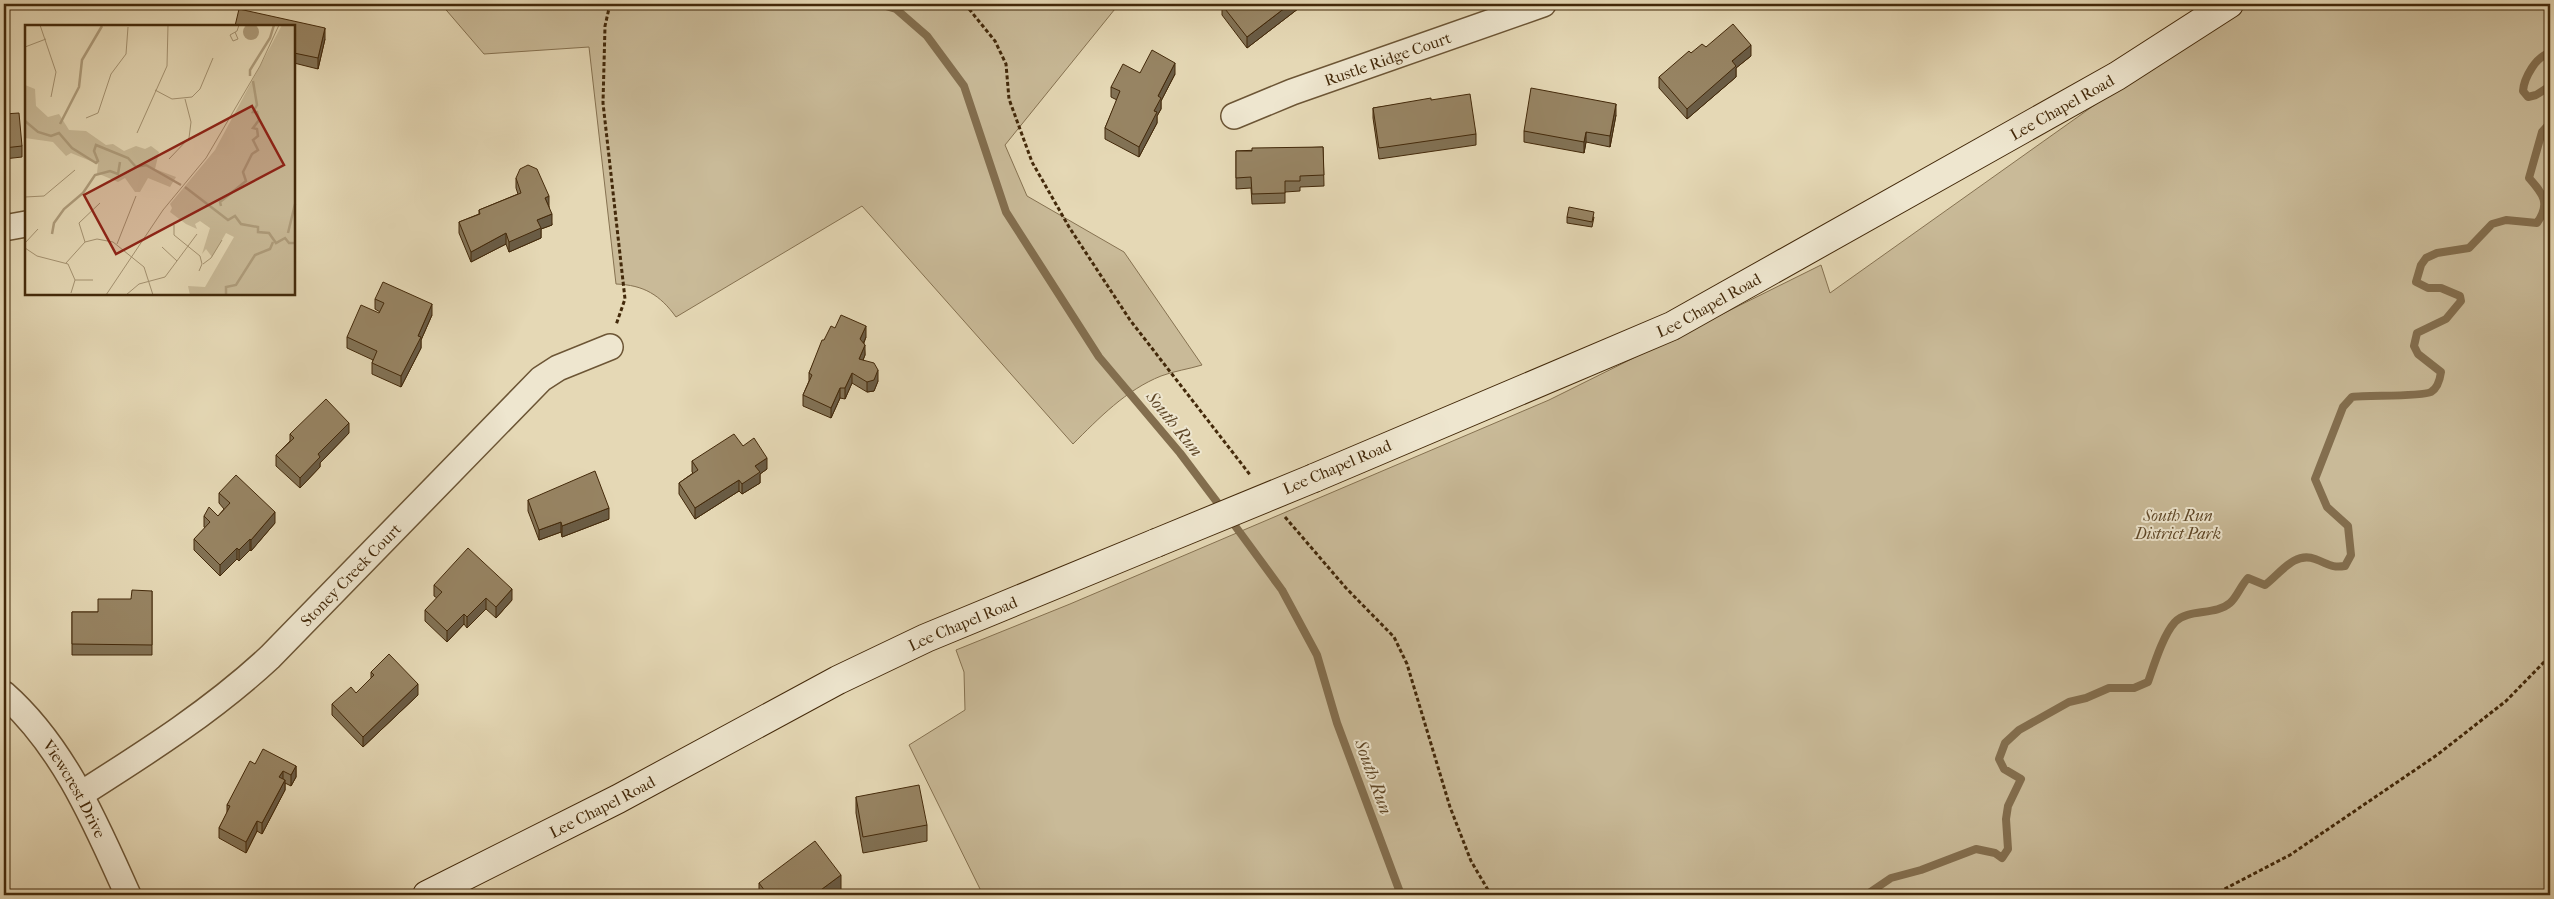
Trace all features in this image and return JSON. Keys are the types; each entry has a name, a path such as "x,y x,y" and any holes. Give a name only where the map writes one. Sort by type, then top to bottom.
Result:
{"main road":[{"name":"Lee Chapel Road","path":"427,895 618,799 838,680 926,638 1314,478 1672,326 2117,76 2229,4"}],"street":[{"name":"Rustle Ridge Court","path":"1234,116 1292,92 1543,4"},
{"path":"4,228 25,224"},
{"name":"Stoney Creek Court","path":"81,794 160,744 245,680 541,379 558,368 610,347"},
{"name":"Viewcrest Drive","path":"4,694 44,737 81,794 128,895"}],"path":[{"path":"610,4 605,26 603,103 625,299 610,347"},
{"path":"965,4 995,41 1003,56 1006,64 1008,99 1022,138 1032,162 1069,227 1130,320 1256,483"},
{"path":"1282,513 1346,588 1394,637 1407,664 1450,807 1471,861 1491,895"},
{"path":"2213,895 2290,855 2437,755 2506,701 2550,656"}],"green space":[{"path":"441,4 1119,4 1005,145 1027,196 1124,252 1202,365 1161,376 1136,389 1093,424 1073,444 862,206 676,317 664,303 651,293 635,286 616,284 589,47 484,54"},
{"name":"South Run District Park","path":"2245,4 2550,4 2550,895 983,895 909,745 965,710 964,672 956,650 1070,604 1549,400 1821,265 1830,293 2110,94"}],"building":[{"path":"1223,4 1290,4 1247,37"},
{"path":"239,9 325,28 318,58 295,53 295,25 235,25"},
{"path":"1733,24 1751,45 1732,61 1736,66 1687,109 1659,77 1689,51 1691,53 1702,44 1706,47"},
{"path":"1152,50 1175,63 1158,96 1161,98 1154,111 1157,112 1139,147 1105,128 1120,91 1111,87 1123,64 1140,73"},
{"path":"1531,88 1616,104 1610,136 1586,132 1584,142 1524,131"},
{"path":"1470,94 1476,134 1379,148 1373,108 1431,98 1431,100"},
{"path":"19,113 22,146 4,148 4,114"},
{"path":"1323,147 1324,175 1300,176 1300,181 1285,181 1285,193 1252,194 1251,177 1236,178 1236,151 1252,151 1252,148"},
{"path":"528,165 537,169 549,196 545,198 552,214 537,220 541,228 509,242 506,233 471,252 459,222 480,214 479,210 521,193 516,178 520,169"},
{"path":"1569,207 1594,212 1592,222 1567,217"},
{"path":"383,282 432,304 418,336 421,337 401,376 372,363 377,351 347,337 361,305 379,313 384,303 375,299"},
{"path":"841,315 866,326 860,339 865,345 859,359 874,363 878,370 874,380 867,382 852,373 845,388 840,388 831,408 803,395 812,375 809,373 822,340 824,340 831,326 835,328"},
{"path":"326,399 349,423 318,454 320,457 300,478 276,455 294,438 290,434"},
{"path":"734,434 743,446 754,438 767,458 755,466 760,472 742,484 739,480 695,508 679,483 698,470 692,461"},
{"path":"595,471 609,508 562,526 561,522 539,530 528,500"},
{"path":"236,475 275,512 251,540 239,550 237,548 220,565 194,539 210,522 204,516 209,507 218,516 230,503 219,493"},
{"path":"468,548 512,589 496,607 486,598 467,617 464,614 447,631 425,610 442,592 434,585"},
{"path":"132,590 152,591 152,645 72,644 72,612 98,612 98,599 131,599"},
{"path":"389,654 418,684 363,737 332,704 351,687 356,693 374,675 371,672"},
{"path":"263,749 296,766 291,775 283,771 279,777 285,780 262,823 257,821 246,842 219,828 230,806 227,805 250,761 255,764"},
{"path":"919,785 927,825 863,837 856,797"},
{"path":"815,841 841,875 814,895 768,895 759,883"}],"waterway":[{"name":"South Run","path":"879,4 896,9 927,36 964,86 1006,212 1099,357 1180,453 1223,510"},
{"path":"2550,53 2540,58 2532,68 2523,91 2528,97 2536,95 2550,86"},
{"path":"1866,895 1891,878 1921,870 1976,849 1995,853 2002,858 2008,849 2006,819 2008,806 2021,779 2004,769 1999,759 2005,743 2019,730 2069,702 2086,698 2109,688 2134,688 2148,682 2159,650 2175,622 2187,615 2224,607 2230,603 2248,578 2265,585 2288,565 2300,558 2307,557 2333,566 2345,566 2351,555 2348,526 2327,507 2315,479 2343,407 2352,397 2417,395 2431,392 2435,388 2441,372 2418,354 2414,346 2417,333 2446,319 2461,301 2460,296 2441,288 2428,288 2416,282 2421,265 2426,258 2437,253 2469,248 2492,224 2506,220 2537,223 2544,210 2544,199 2529,178 2542,132 2550,123"},
{"name":"South Run","path":"1230,519 1282,590 1317,655 1337,723 1401,895"}]}
